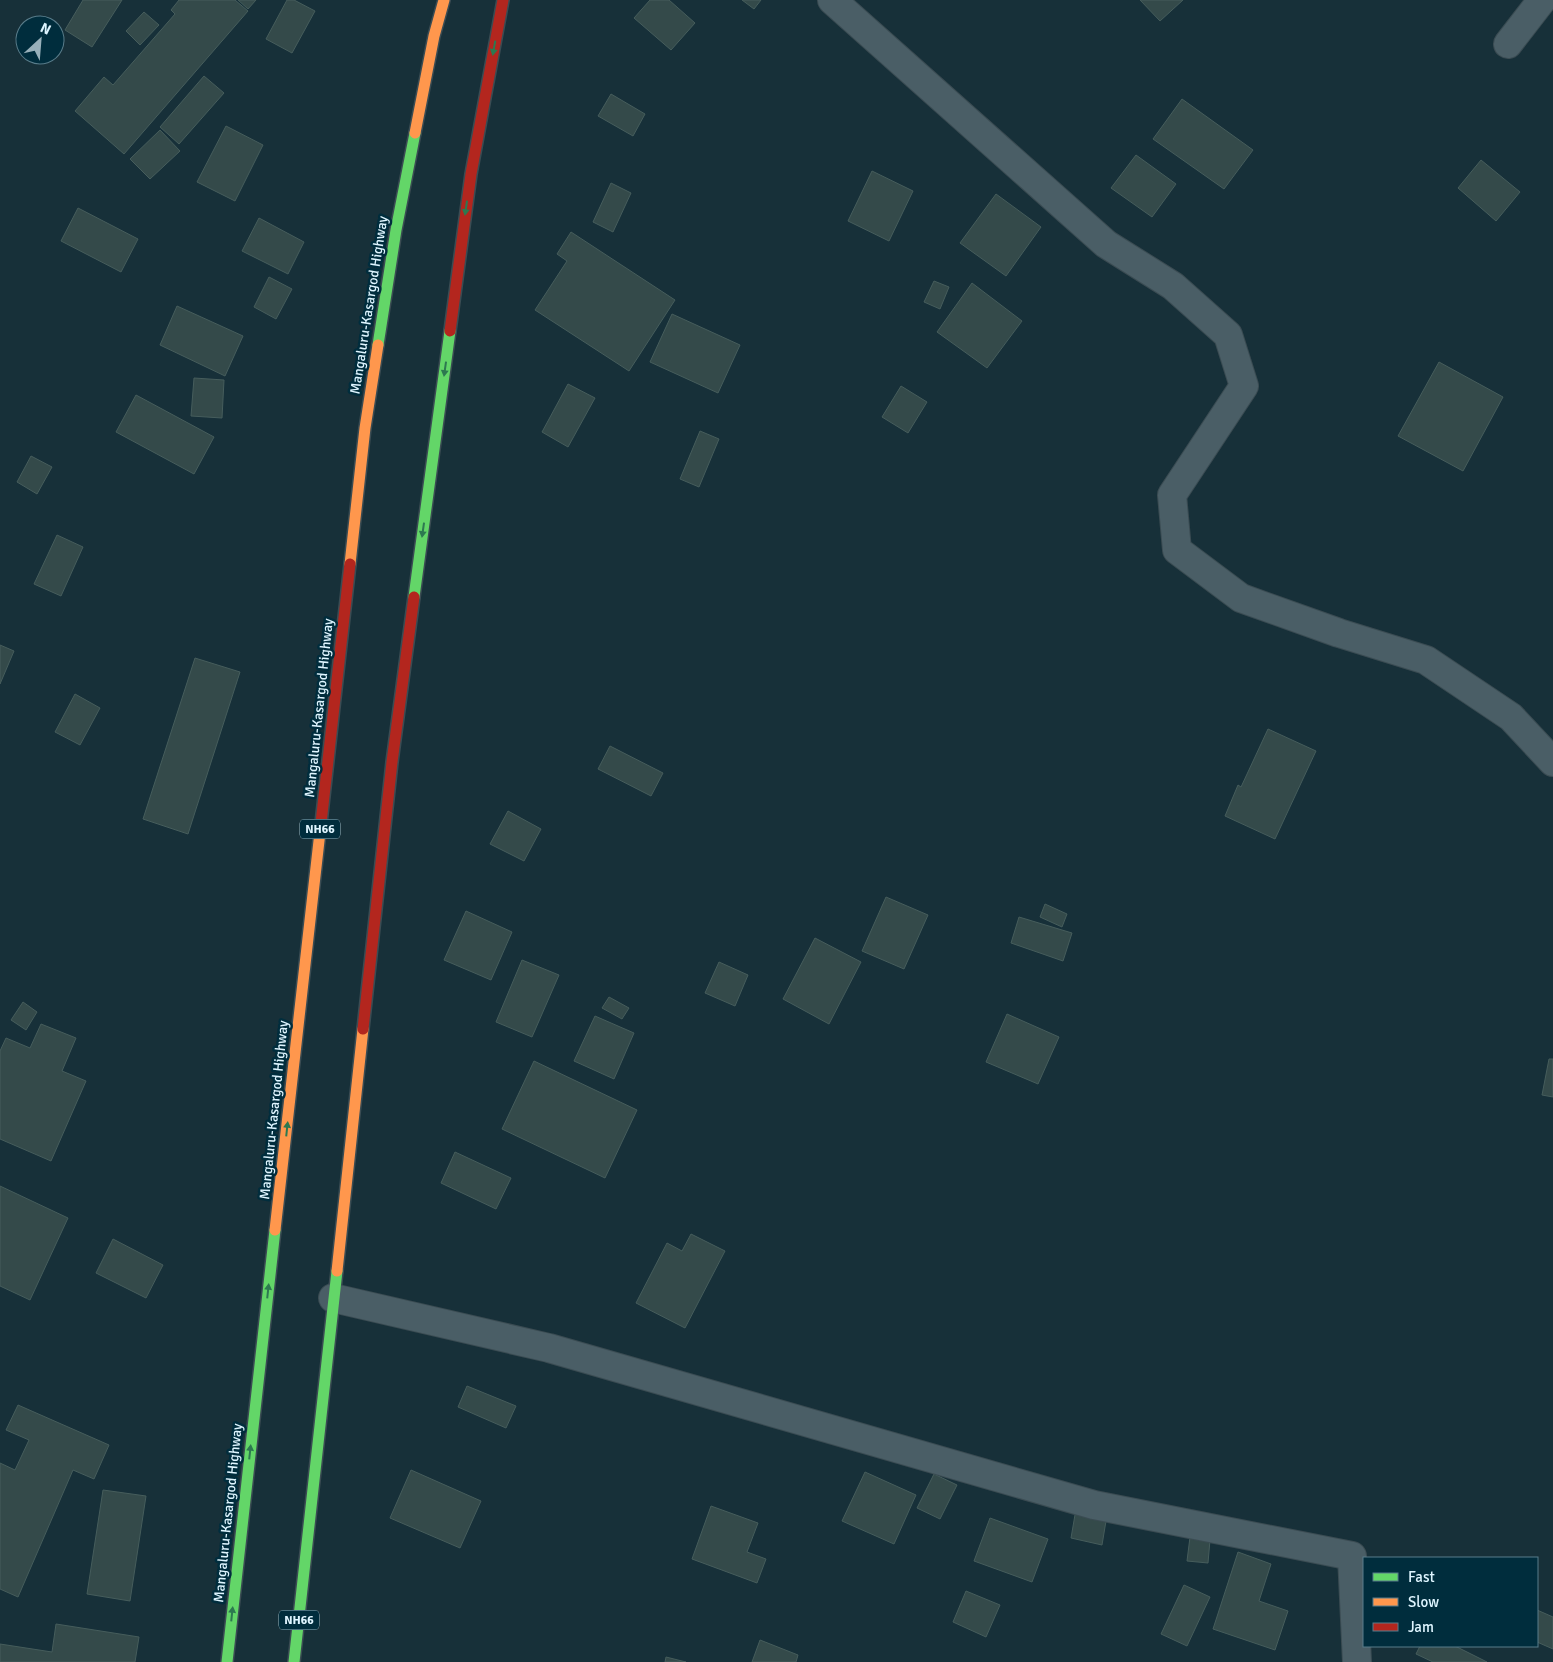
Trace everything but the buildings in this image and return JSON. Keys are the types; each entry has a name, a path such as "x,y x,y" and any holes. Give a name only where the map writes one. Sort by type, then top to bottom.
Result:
{"highway":[{"name":"Mangaluru-Kasargod Highway","path":"227,1662 365,428 396,230 434,36 444,0"},
{"name":"NH66","path":"294,1662 393,752 471,174 503,0"}],"street":[{"path":"832,0 1106,244 1173,286 1228,335 1244,386 1172,495 1177,550 1242,598 1339,634 1426,660 1511,718 1553,762"},
{"path":"1508,44 1542,0"},
{"path":"334,1298 549,1348 1094,1505 1352,1556 1357,1662"}],"traffic: fast":[{"path":"378,345 396,230 415,133"},
{"path":"414,597 450,331"},
{"path":"227,1662 275,1230"},
{"path":"294,1662 337,1271"}],"traffic: slow":[{"path":"415,133 434,36 444,0"},
{"path":"350,564 365,428 378,345"},
{"path":"275,1230 320,832"},
{"path":"337,1271 363,1029"}],"traffic: jam":[{"path":"450,331 471,174 503,0"},
{"path":"320,832 350,564"},
{"path":"363,1029 392,762 414,597"}]}
